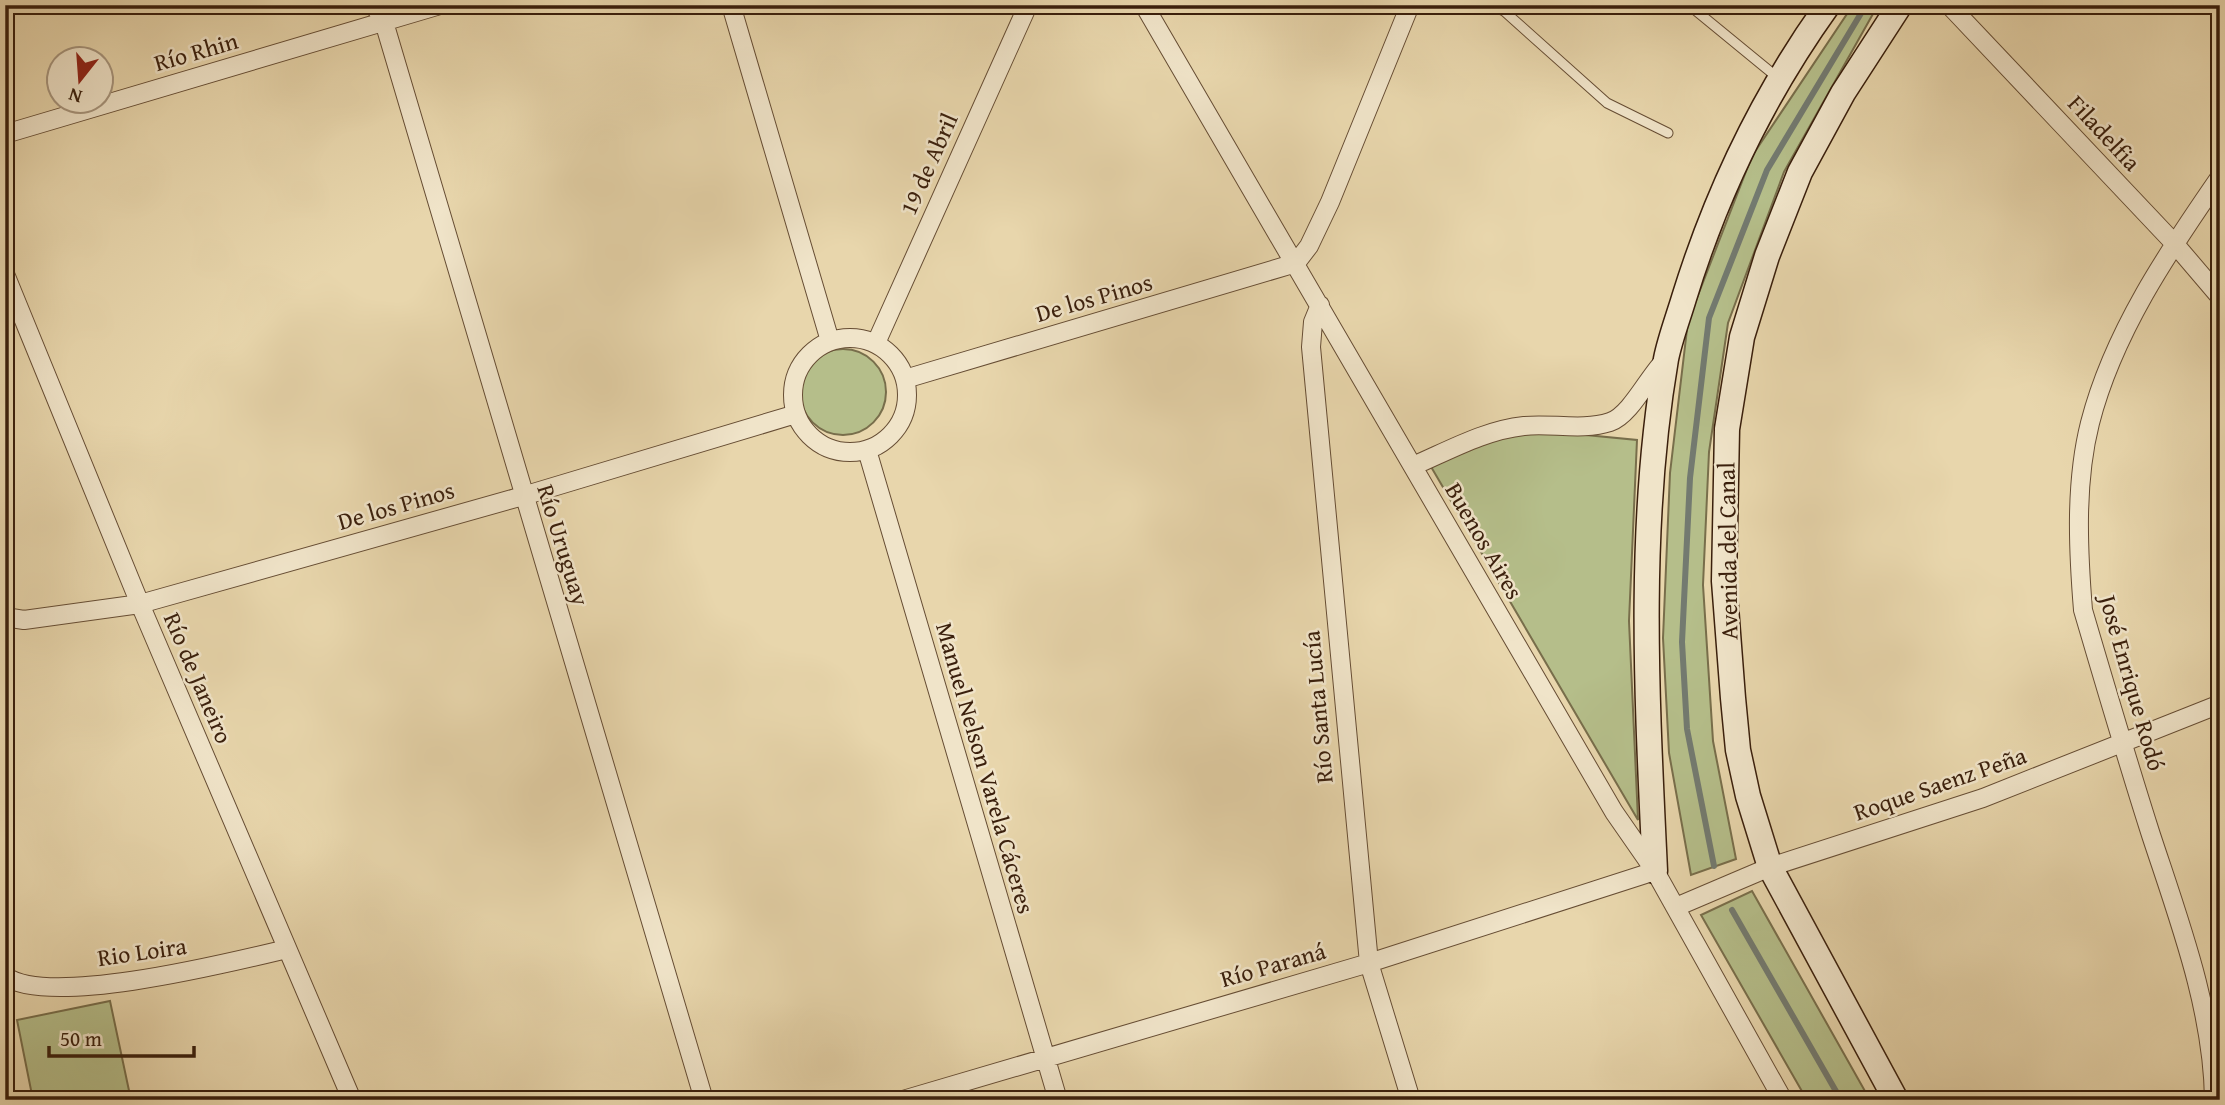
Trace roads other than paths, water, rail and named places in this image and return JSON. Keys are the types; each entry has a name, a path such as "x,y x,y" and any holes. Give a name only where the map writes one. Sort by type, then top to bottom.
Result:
{"street":[{"name":"Río Uruguay","path":"374,5 384,22 704,1100"},
{"name":"Río Rhin","path":"5,134 440,5"},
{"path":"731,5 830,341"},
{"name":"19 de Abril","path":"876,343 1028,5"},
{"name":"Buenos Aires","path":"1144,5 1614,812 1655,871 1783,1100"},
{"path":"1296,263 1309,246 1329,202 1410,5"},
{"path":"1655,871 1647,698 1647,580 1655,442 1667,359 1704,238 1732,172 1780,79 1828,5"},
{"name":"Avenida del Canal","path":"1896,1100 1770,867 1748,796 1738,750 1724,581 1727,429 1742,337 1767,256 1800,172 1843,93 1900,5"},
{"name":"Filadelfia","path":"1949,5 2174,243 2220,297"},
{"name":"José Enrique Rodó","path":"2214,1100 2213,1071 2205,1025 2183,932 2122,744 2083,610 2079,561 2081,498 2090,423 2116,353 2144,295 2174,243 2220,177"},
{"name":"De los Pinos","path":"905,379 1296,263"},
{"name":"Río de Janeiro","path":"5,274 140,604 352,1100"},
{"name":"Río Santa Lucía","path":"1320,305 1313,322 1311,359 1369,963 1411,1100"},
{"path":"853,338 876,343 899,364 905,379 908,397 896,430 883,442 867,450 849,453 824,446 804,429 796,414 792,396 798,370 814,349 830,341 853,338"},
{"path":"1413,466 1479,438 1513,427 1610,422 1626,411 1653,372 1667,359"},
{"name":"De los Pinos","path":"5,617 24,620 140,604 523,496 796,414"},
{"name":"Manuel Nelson Varela Cáceres","path":"867,450 1058,1100"},
{"name":"Roque Saenz Peña","path":"1676,907 1770,867 1983,798 2220,704"},
{"name":"Río Paraná","path":"903,1100 1369,963 1655,871"},
{"name":"Rio Loira","path":"5,976 17,984 55,989 198,970 287,949"}],"lane":[{"path":"1491,5 1504,11 1607,103 1668,133"},
{"path":"1689,5 1780,79"}],"waterway":[{"path":"1714,866 1687,729 1682,642 1690,478 1709,318 1767,170 1866,5"},
{"path":"1732,910 1841,1100"}]}
